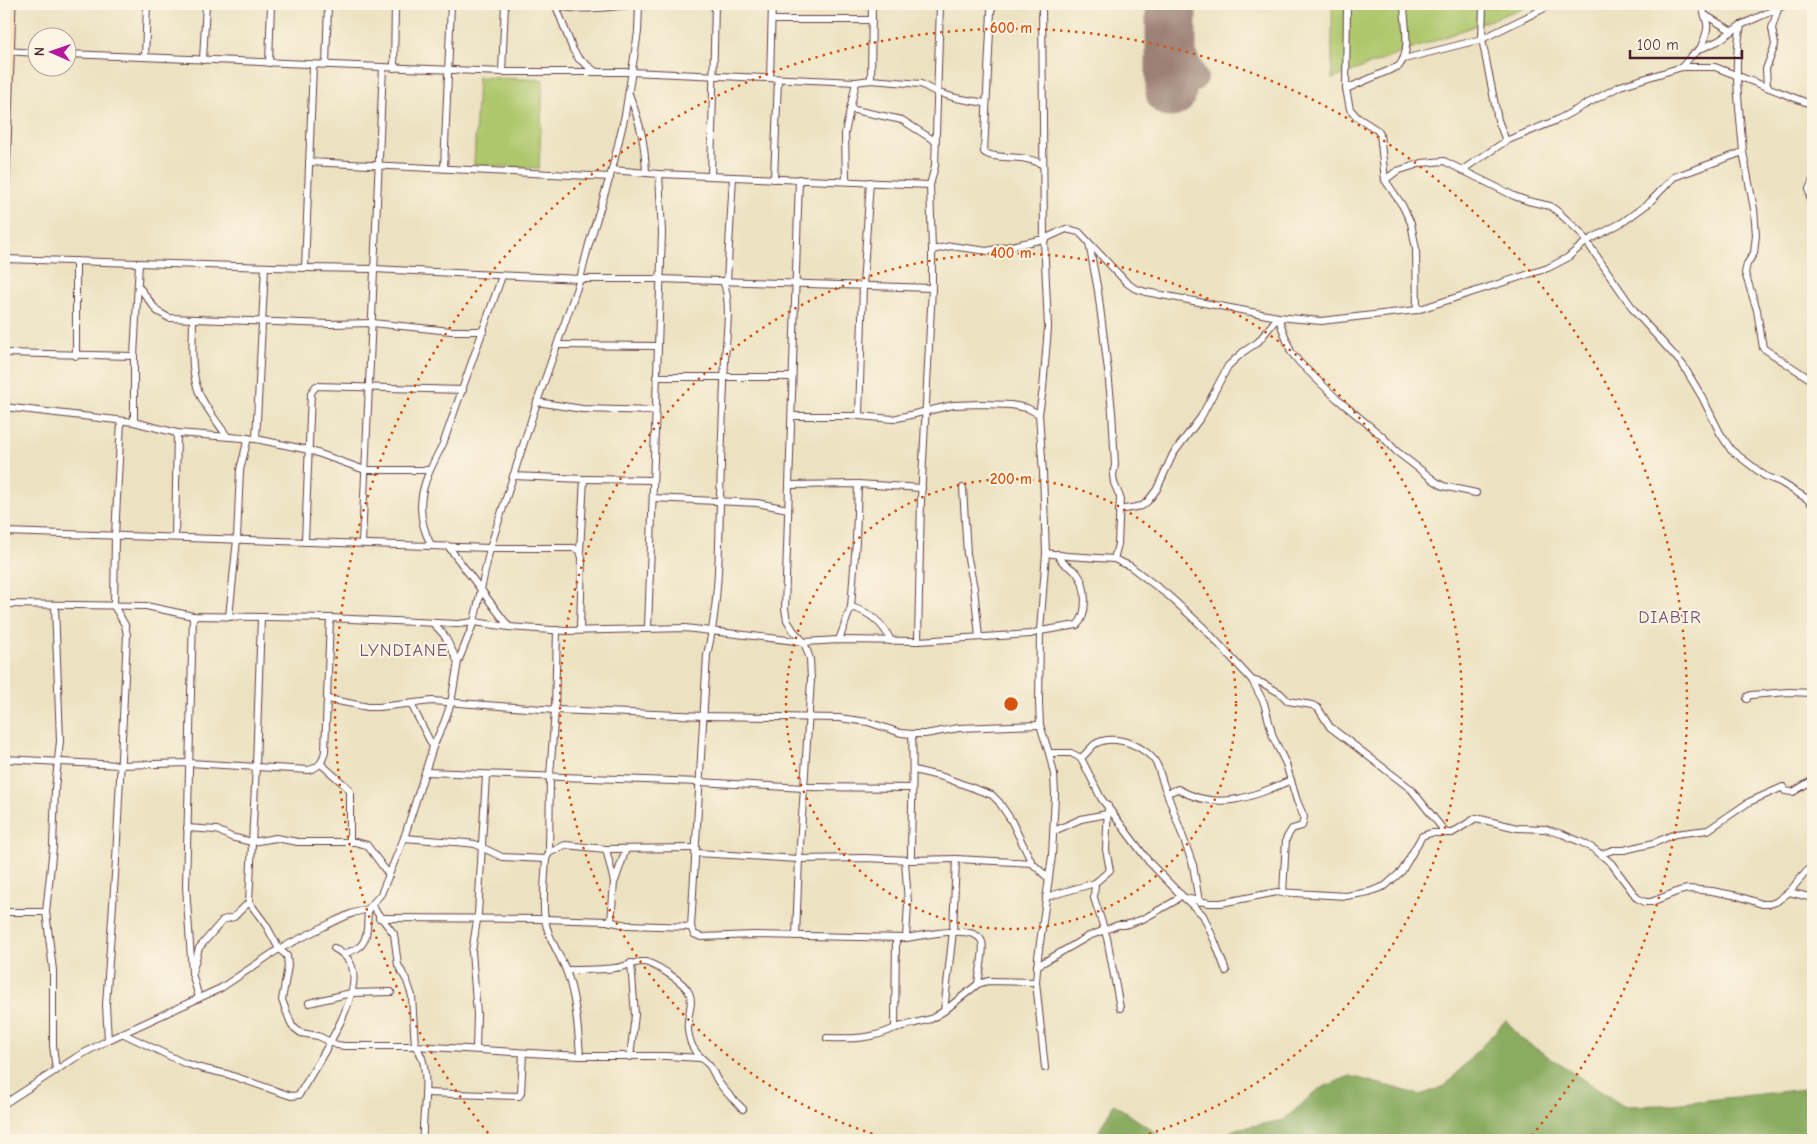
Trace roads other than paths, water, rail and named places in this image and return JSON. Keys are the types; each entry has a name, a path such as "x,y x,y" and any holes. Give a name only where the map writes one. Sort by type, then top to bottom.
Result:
{"main road":[{"path":"4,204 6,52 11,4"}],"street":[{"path":"145,57 147,4"},
{"path":"203,60 206,4"},
{"path":"269,63 271,4"},
{"path":"326,65 328,4"},
{"path":"394,68 395,4"},
{"path":"444,168 451,4"},
{"path":"502,72 505,4"},
{"path":"344,954 359,948 366,936 370,908 381,894 404,838 433,747 451,703 458,662 474,622 490,548 537,402 580,279 612,170 629,93 638,32 639,4 587,8 554,5 573,50 579,59 596,72"},
{"path":"711,176 715,4"},
{"path":"770,78 772,4"},
{"path":"872,4 872,80"},
{"path":"918,641 925,411 932,288 930,185 935,166 940,4"},
{"path":"995,4 991,11 985,103 985,154 1001,157 1031,158 1043,164"},
{"path":"1042,4 1044,239 1048,326 1040,414 1046,552 1040,631 1040,725 1054,774 1056,795 1054,831 1036,982 1045,1068"},
{"path":"1347,4 1346,89 1350,109 1356,117 1380,134 1385,180 1402,205 1411,223 1416,249 1417,310"},
{"path":"1346,89 1399,66 1404,59 1406,50 1404,4"},
{"path":"1483,4 1482,39 1498,120 1506,141"},
{"path":"1404,59 1482,39 1553,4"},
{"path":"1700,49 1708,31 1708,22 1701,4"},
{"path":"1682,68 1691,56 1700,49 1741,25 1787,4"},
{"path":"1767,87 1766,69 1775,45 1772,28 1778,9"},
{"path":"1705,15 1732,31"},
{"path":"772,20 872,20"},
{"path":"1741,25 1737,46 1736,90 1743,152 1754,209 1756,235 1754,253 1747,264 1745,273 1757,310 1763,348 1813,381"},
{"path":"6,52 28,53"},
{"path":"78,54 502,72 631,72 856,82 872,80 921,84 936,92 956,98 985,103"},
{"path":"304,268 313,64"},
{"path":"1462,170 1506,141 1557,120 1620,86 1682,68 1711,66 1813,105"},
{"path":"362,543 383,68"},
{"path":"774,179 778,79"},
{"path":"846,181 844,148 856,82"},
{"path":"629,93 638,116 646,148 646,173"},
{"path":"850,108 902,120 935,140"},
{"path":"932,250 951,246 987,251 1044,239 1066,229 1079,232 1134,288 1278,317 1321,321 1417,310 1548,268 1568,258 1587,241 1623,222 1649,204 1674,177 1743,152"},
{"path":"1385,180 1397,171 1422,163 1444,161 1514,196 1550,206 1573,224 1587,241 1636,314 1683,365 1731,450 1765,476 1780,482 1806,498 1813,505"},
{"path":"309,162 610,177"},
{"path":"612,170 659,174 930,185"},
{"path":"648,628 662,233 659,174"},
{"path":"733,177 725,281 727,297 720,534 713,631 707,655 691,927 694,934 702,938 748,935 906,938 953,931 975,933 983,944 978,984"},
{"path":"796,936 799,858 811,680 810,659 804,642 787,620 785,609 799,180"},
{"path":"1813,180 1809,189 1813,223"},
{"path":"858,416 863,285 870,182"},
{"path":"1089,242 1098,291 1108,371 1115,465 1113,475 1120,497 1118,544 1114,559"},
{"path":"4,259 374,269 580,279 795,282 932,288"},
{"path":"76,261 76,356"},
{"path":"134,422 134,356 139,263"},
{"path":"256,439 265,267"},
{"path":"431,545 423,530 422,492 443,444 463,390 502,276"},
{"path":"139,287 157,311 169,318 330,324 372,323 451,331 484,331"},
{"path":"1278,317 1291,352 1336,398 1383,437 1396,451 1435,481 1443,486 1476,493"},
{"path":"1119,510 1142,506 1148,501 1157,489 1173,454 1201,417 1228,366 1243,352 1258,342 1278,317"},
{"path":"193,319 193,368 196,384 205,404 227,436"},
{"path":"558,345 657,346"},
{"path":"4,353 134,356"},
{"path":"656,377 792,377"},
{"path":"305,541 312,388 316,386 369,386 463,390"},
{"path":"537,402 582,408 655,411"},
{"path":"792,416 858,416 894,419 953,404 1011,404 1040,414"},
{"path":"4,407 134,422 177,433 256,439 308,450 366,470 430,470"},
{"path":"108,1040 106,1005 116,860 126,635 125,625 114,606 115,536 121,421"},
{"path":"175,537 177,433"},
{"path":"229,617 240,470 248,438"},
{"path":"513,476 653,480"},
{"path":"580,629 582,558 580,551 584,478"},
{"path":"789,486 858,484 922,488"},
{"path":"839,640 851,607 858,484"},
{"path":"963,488 967,554 974,588 979,637"},
{"path":"653,498 757,503 788,509"},
{"path":"4,532 490,548 574,548 580,551"},
{"path":"448,546 509,627"},
{"path":"1046,552 1114,559 1130,566 1169,596 1204,628 1252,680 1264,704 1272,736 1286,764 1304,817 1302,826 1292,830 1286,839 1283,893"},
{"path":"4,604 151,607 193,616 330,618 458,624 474,622 509,627 557,630 685,628 804,642 839,640 918,641 1031,634 1077,625 1081,622 1085,607 1084,592 1078,574 1065,566 1057,554"},
{"path":"55,606 60,706 53,847 46,912 53,970 53,1045 56,1071"},
{"path":"851,607 863,610 873,616 891,641"},
{"path":"193,616 186,887 192,973 199,998"},
{"path":"262,618 249,902 266,925 279,949 287,956 288,966 282,1000 292,1026 301,1033 318,1036 344,1046 415,1046 580,1056 701,1058"},
{"path":"4,759 119,765 189,763 310,770 315,768 321,764 325,751 330,618"},
{"path":"433,623 444,635 458,662"},
{"path":"557,630 555,710 550,775 544,919 552,942 566,970 575,1005 580,1056"},
{"path":"1252,680 1280,693 1288,701 1312,705 1318,708 1330,727 1411,789 1446,833"},
{"path":"1747,699 1751,694 1813,693"},
{"path":"328,699 368,707 432,701 555,710 704,716 839,718 868,722 901,733 912,734 925,734 959,728 1040,725"},
{"path":"411,704 433,747"},
{"path":"906,938 908,861 914,770 912,734"},
{"path":"1081,758 1096,744 1110,741 1135,744 1146,752 1158,767 1193,865 1199,902"},
{"path":"1049,753 1071,753 1081,758 1095,789 1152,866 1196,908 1207,922 1226,972"},
{"path":"321,764 350,792 350,842"},
{"path":"914,770 943,777 992,795 1011,820 1032,862 1048,878"},
{"path":"426,772 486,775 550,775 805,788 912,788"},
{"path":"476,1049 477,1014 472,952 477,918 486,775"},
{"path":"1166,793 1178,789 1190,796 1217,802 1227,802 1266,791 1291,780"},
{"path":"1601,854 1654,843 1675,834 1708,830 1749,802 1783,787 1785,791 1793,792 1813,780"},
{"path":"1046,897 1095,883 1110,870 1106,850 1108,806"},
{"path":"1054,831 1081,818 1107,814"},
{"path":"1037,966 1083,939 1118,925 1125,925 1143,919 1183,897 1199,902 1221,903 1267,893 1346,896 1369,892 1385,886 1402,871 1422,836 1431,833 1458,831 1473,819 1479,818 1517,828 1545,829 1581,842 1601,854 1618,871 1637,898 1645,902 1651,902 1679,890 1697,889 1730,894 1762,904 1770,904 1776,902 1789,892 1813,864"},
{"path":"187,828 217,830 230,837 252,842 276,838 298,842 350,842 366,845 389,875"},
{"path":"404,838 467,842 502,857 548,856 565,845 606,849 696,851 799,858 865,858 908,861 956,859 1032,862"},
{"path":"606,849 614,882"},
{"path":"611,922 614,882 626,849"},
{"path":"944,1011 953,931 956,859"},
{"path":"1095,883 1094,898 1105,931 1120,1008"},
{"path":"1789,892 1813,898"},
{"path":"192,973 196,955 204,941 223,920 234,917 249,902"},
{"path":"370,908 394,934 398,965 407,981 412,996 415,1046 420,1050 423,1059 425,1093 423,1140"},
{"path":"4,1104 75,1058 108,1040 220,988 279,949 335,921 370,908"},
{"path":"4,912 46,912"},
{"path":"380,918 544,919 691,927"},
{"path":"895,1028 896,938"},
{"path":"122,1033 184,1063 227,1074 291,1096 299,1095 330,1042 351,993 352,967 344,954 334,948"},
{"path":"566,970 617,968 639,962 654,965 687,988 691,1002 689,1040 701,1058 710,1066 721,1086 743,1109"},
{"path":"630,1057 635,1015 632,963"},
{"path":"827,1038 846,1039 876,1036 895,1028 931,1019 978,984 988,981 1036,982"},
{"path":"309,1003 351,993 391,992"},
{"path":"425,1093 519,1096 521,1093 523,1053"}],"district":[{"name":"DIABIR","path":"1670,617"},
{"name":"LYNDIANE","path":"404,650"}]}
